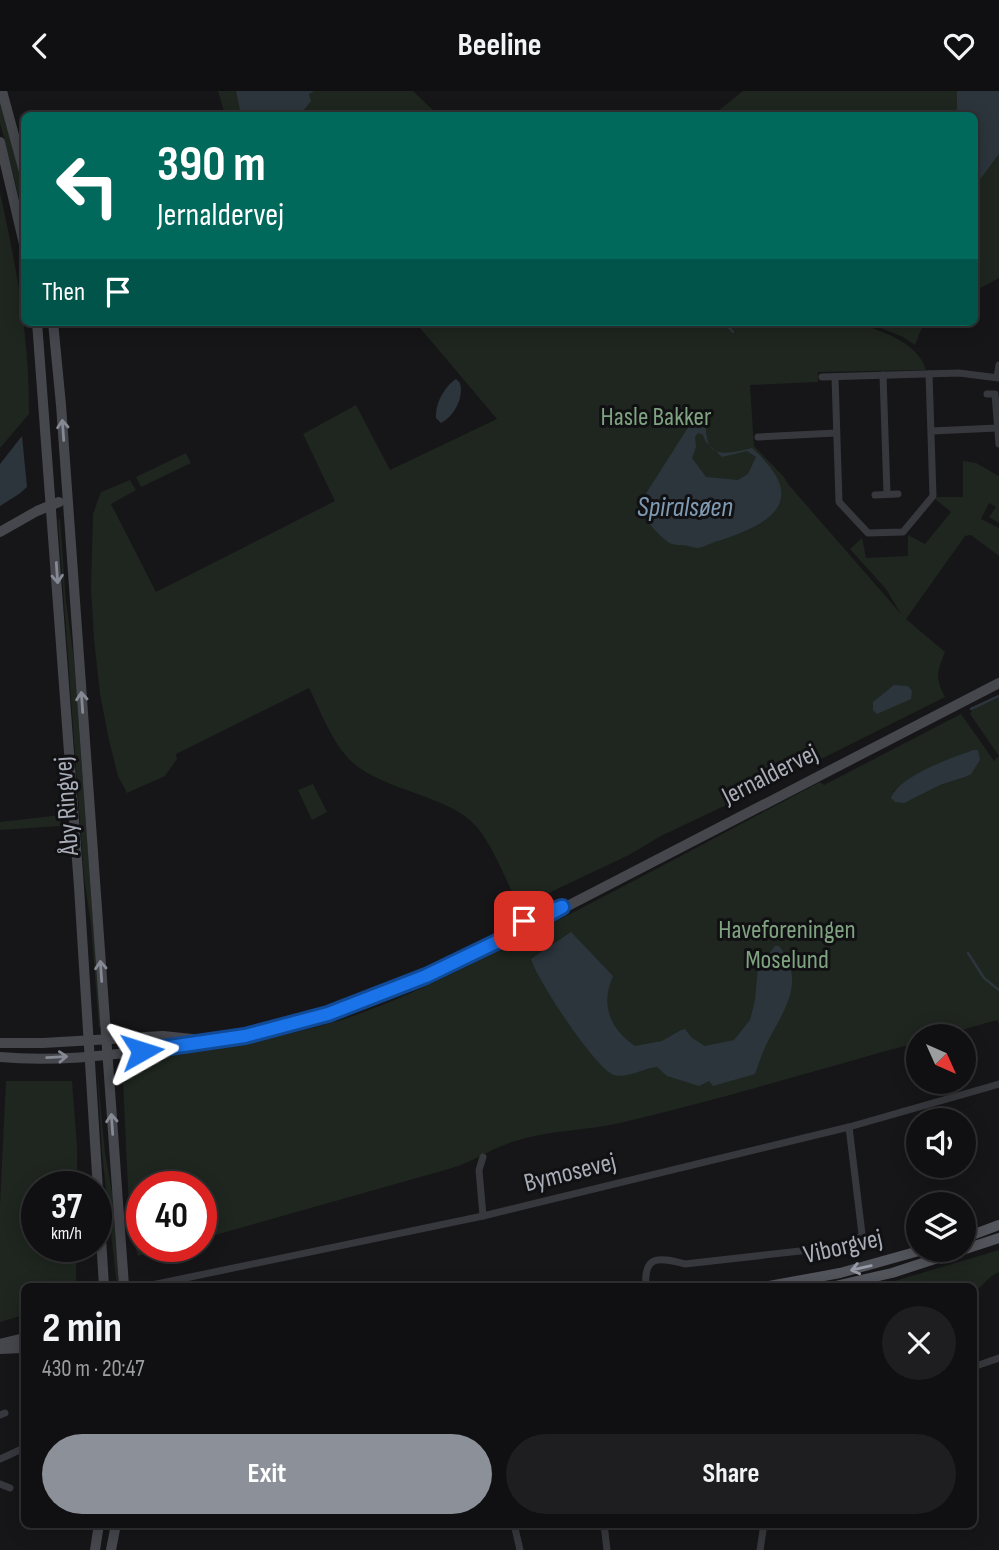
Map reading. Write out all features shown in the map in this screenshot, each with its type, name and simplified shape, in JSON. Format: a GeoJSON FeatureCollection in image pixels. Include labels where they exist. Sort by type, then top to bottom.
{"type":"FeatureCollection","features":[{"type":"Feature","properties":{"kind":"main road"},"geometry":{"type":"LineString","coordinates":[[2,91],[21,160]]}},
{"type":"Feature","properties":{"kind":"main road"},"geometry":{"type":"LineString","coordinates":[[0,142],[21,231]]}},
{"type":"Feature","properties":{"kind":"main road","name":"Åby Ringvej"},"geometry":{"type":"LineString","coordinates":[[37,326],[91,1055],[104,1283]]}},
{"type":"Feature","properties":{"kind":"main road","name":"Åby Ringvej"},"geometry":{"type":"LineString","coordinates":[[53,326],[124,1283]]}},
{"type":"Feature","properties":{"kind":"main road"},"geometry":{"type":"LineString","coordinates":[[0,532],[68,498]]}},
{"type":"Feature","properties":{"kind":"main road","name":"Jernaldervej"},"geometry":{"type":"LineString","coordinates":[[0,1043],[163,1036],[205,1040],[245,1036],[328,1014],[426,976],[486,946],[524,921],[562,907],[999,683]]}},
{"type":"Feature","properties":{"kind":"main road","name":"Jernaldervej"},"geometry":{"type":"LineString","coordinates":[[0,1057],[23,1059],[107,1054],[186,1046],[205,1040]]}},
{"type":"Feature","properties":{"kind":"main road"},"geometry":{"type":"LineString","coordinates":[[976,1234],[999,1225]]}},
{"type":"Feature","properties":{"kind":"main road","name":"Viborgvej"},"geometry":{"type":"LineString","coordinates":[[848,1283],[892,1273],[999,1237]]}},
{"type":"Feature","properties":{"kind":"main road","name":"Viborgvej"},"geometry":{"type":"LineString","coordinates":[[785,1283],[840,1273],[906,1255]]}},
{"type":"Feature","properties":{"kind":"main road"},"geometry":{"type":"LineString","coordinates":[[0,1347],[21,1339]]}},
{"type":"Feature","properties":{"kind":"main road"},"geometry":{"type":"LineString","coordinates":[[0,1347],[21,1348]]}},
{"type":"Feature","properties":{"kind":"main road"},"geometry":{"type":"LineString","coordinates":[[95,1550],[98,1528]]}},
{"type":"Feature","properties":{"kind":"main road"},"geometry":{"type":"LineString","coordinates":[[111,1550],[115,1528]]}},
{"type":"Feature","properties":{"kind":"street"},"geometry":{"type":"LineString","coordinates":[[822,377],[959,373],[998,378],[999,365]]}},
{"type":"Feature","properties":{"kind":"street"},"geometry":{"type":"LineString","coordinates":[[835,377],[840,504],[867,533],[897,534],[906,530],[933,496],[929,374]]}},
{"type":"Feature","properties":{"kind":"street"},"geometry":{"type":"LineString","coordinates":[[883,375],[887,494]]}},
{"type":"Feature","properties":{"kind":"street"},"geometry":{"type":"LineString","coordinates":[[988,394],[995,394],[999,444]]}},
{"type":"Feature","properties":{"kind":"street"},"geometry":{"type":"LineString","coordinates":[[932,432],[997,428]]}},
{"type":"Feature","properties":{"kind":"street"},"geometry":{"type":"LineString","coordinates":[[758,437],[836,433]]}},
{"type":"Feature","properties":{"kind":"street"},"geometry":{"type":"LineString","coordinates":[[875,495],[898,494]]}},
{"type":"Feature","properties":{"kind":"street","name":"Bymosevej"},"geometry":{"type":"LineString","coordinates":[[162,1283],[483,1216],[849,1127],[999,1084]]}},
{"type":"Feature","properties":{"kind":"street"},"geometry":{"type":"LineString","coordinates":[[646,1283],[646,1271],[653,1261],[660,1259],[685,1264],[845,1246],[857,1241],[862,1234],[849,1127]]}},
{"type":"Feature","properties":{"kind":"street"},"geometry":{"type":"LineString","coordinates":[[483,1157],[479,1170],[483,1216]]}},
{"type":"Feature","properties":{"kind":"street"},"geometry":{"type":"LineString","coordinates":[[977,1366],[999,1358]]}},
{"type":"Feature","properties":{"kind":"street"},"geometry":{"type":"LineString","coordinates":[[0,1459],[21,1449]]}},
{"type":"Feature","properties":{"kind":"street"},"geometry":{"type":"LineString","coordinates":[[0,1484],[10,1488]]}},
{"type":"Feature","properties":{"kind":"street"},"geometry":{"type":"LineString","coordinates":[[515,1528],[520,1550]]}},
{"type":"Feature","properties":{"kind":"street"},"geometry":{"type":"LineString","coordinates":[[604,1528],[607,1550]]}},
{"type":"Feature","properties":{"kind":"street"},"geometry":{"type":"LineString","coordinates":[[760,1550],[763,1528]]}},
{"type":"Feature","properties":{"kind":"green space"},"geometry":{"type":"Polygon","coordinates":[[[218,91],[413,91],[435,112],[224,112],[218,91]]]}},
{"type":"Feature","properties":{"kind":"green space"},"geometry":{"type":"Polygon","coordinates":[[[743,91],[999,91],[999,278],[978,289],[978,112],[717,112],[743,91]]]}},
{"type":"Feature","properties":{"kind":"green space"},"geometry":{"type":"Polygon","coordinates":[[[0,101],[21,179],[21,206],[0,123],[0,101]]]}},
{"type":"Feature","properties":{"kind":"green space"},"geometry":{"type":"Polygon","coordinates":[[[0,193],[21,302],[29,414],[0,448],[0,193]]]}},
{"type":"Feature","properties":{"kind":"green space","name":"Hasle Bakker"},"geometry":{"type":"Polygon","coordinates":[[[418,326],[866,326],[907,345],[915,352],[926,370],[818,372],[818,382],[750,385],[754,446],[784,477],[901,614],[886,589],[850,549],[862,538],[866,558],[908,556],[908,535],[925,544],[951,512],[935,499],[963,497],[963,461],[976,463],[999,476],[999,523],[989,517],[996,507],[989,503],[981,519],[999,528],[999,556],[971,535],[965,536],[906,619],[945,652],[938,675],[945,697],[799,770],[796,766],[741,798],[519,907],[494,855],[476,826],[450,807],[380,780],[352,762],[333,737],[309,688],[176,754],[177,759],[165,776],[127,793],[118,776],[109,740],[100,694],[94,639],[91,589],[93,514],[101,492],[130,480],[136,490],[111,504],[156,592],[335,501],[303,434],[356,405],[390,470],[497,419],[418,326]]]}},
{"type":"Feature","properties":{"kind":"green space"},"geometry":{"type":"Polygon","coordinates":[[[876,326],[922,326],[915,345],[876,326]]]}},
{"type":"Feature","properties":{"kind":"green space"},"geometry":{"type":"Polygon","coordinates":[[[186,453],[191,463],[141,487],[136,477],[186,453]]]}},
{"type":"Feature","properties":{"kind":"green space"},"geometry":{"type":"Polygon","coordinates":[[[60,519],[66,602],[74,659],[101,1027],[84,877],[60,519]]]}},
{"type":"Feature","properties":{"kind":"green space"},"geometry":{"type":"Polygon","coordinates":[[[999,698],[999,756],[970,714],[973,709],[999,698]]]}},
{"type":"Feature","properties":{"kind":"green space","name":"Haveforeningen Moselund"},"geometry":{"type":"Polygon","coordinates":[[[961,714],[994,761],[999,756],[999,1024],[997,1020],[976,1026],[906,1024],[906,1046],[657,1114],[607,1126],[528,1137],[452,1168],[217,1234],[217,1171],[127,1171],[122,1059],[260,1040],[314,1028],[388,1003],[480,960],[820,782],[824,785],[961,714]],[[973,750],[931,768],[893,792],[940,785],[965,777],[973,750]]]}},
{"type":"Feature","properties":{"kind":"green space"},"geometry":{"type":"Polygon","coordinates":[[[313,784],[327,812],[312,820],[298,790],[313,784]]]}},
{"type":"Feature","properties":{"kind":"green space"},"geometry":{"type":"Polygon","coordinates":[[[61,815],[60,826],[0,830],[0,822],[61,815]]]}},
{"type":"Feature","properties":{"kind":"green space"},"geometry":{"type":"Polygon","coordinates":[[[97,1068],[108,1171],[104,1171],[102,1153],[97,1068]]]}},
{"type":"Feature","properties":{"kind":"green space"},"geometry":{"type":"Polygon","coordinates":[[[6,1081],[72,1081],[77,1171],[21,1171],[21,1262],[76,1262],[76,1283],[21,1283],[21,1316],[0,1322],[0,1205],[6,1081]]]}},
{"type":"Feature","properties":{"kind":"green space"},"geometry":{"type":"Polygon","coordinates":[[[112,1192],[119,1283],[117,1283],[112,1242],[112,1192]]]}},
{"type":"Feature","properties":{"kind":"green space"},"geometry":{"type":"Polygon","coordinates":[[[999,1250],[999,1272],[977,1289],[977,1283],[888,1283],[959,1262],[976,1262],[976,1257],[999,1250]]]}},
{"type":"Feature","properties":{"kind":"water"},"geometry":{"type":"Polygon","coordinates":[[[236,91],[314,91],[309,94],[311,101],[302,112],[240,112],[236,91]]]}},
{"type":"Feature","properties":{"kind":"water"},"geometry":{"type":"Polygon","coordinates":[[[957,91],[999,91],[999,154],[978,182],[978,112],[955,112],[957,91]]]}},
{"type":"Feature","properties":{"kind":"water"},"geometry":{"type":"Polygon","coordinates":[[[456,379],[460,383],[461,395],[450,416],[441,423],[436,418],[439,402],[444,391],[456,379]]]}},
{"type":"Feature","properties":{"kind":"water","name":"Spiralsøen"},"geometry":{"type":"Polygon","coordinates":[[[696,415],[704,421],[710,445],[703,435],[698,433],[692,458],[706,477],[738,480],[748,474],[756,457],[747,451],[722,457],[715,450],[725,453],[752,448],[769,466],[779,482],[781,495],[778,507],[755,526],[698,548],[673,544],[664,539],[645,518],[640,503],[696,415]]]}},
{"type":"Feature","properties":{"kind":"water"},"geometry":{"type":"Polygon","coordinates":[[[22,436],[27,487],[0,506],[0,464],[22,436]]]}},
{"type":"Feature","properties":{"kind":"water"},"geometry":{"type":"Polygon","coordinates":[[[894,685],[908,686],[912,691],[911,699],[877,714],[873,710],[873,702],[894,685]]]}},
{"type":"Feature","properties":{"kind":"water"},"geometry":{"type":"Polygon","coordinates":[[[978,750],[980,760],[971,774],[940,785],[904,803],[895,802],[891,798],[896,790],[915,775],[978,750]]]}},
{"type":"Feature","properties":{"kind":"water"},"geometry":{"type":"Polygon","coordinates":[[[571,932],[613,976],[607,997],[610,1016],[619,1032],[635,1046],[662,1041],[685,1029],[692,1038],[705,1046],[734,1040],[750,1020],[758,968],[775,946],[779,946],[791,971],[790,995],[755,1074],[713,1086],[709,1081],[699,1086],[667,1076],[657,1067],[619,1076],[605,1069],[568,1022],[531,959],[571,932]]]}},
{"type":"Feature","properties":{"kind":"waterway"},"geometry":{"type":"LineString","coordinates":[[728,326],[733,332]]}},
{"type":"Feature","properties":{"kind":"waterway"},"geometry":{"type":"LineString","coordinates":[[971,709],[999,696]]}},
{"type":"Feature","properties":{"kind":"waterway"},"geometry":{"type":"LineString","coordinates":[[968,953],[984,978],[999,990]]}},
{"type":"Feature","properties":{"kind":"route"},"geometry":{"type":"LineString","coordinates":[[142,1051],[245,1036],[328,1014],[426,976],[562,907],[524,921]]}}]}
